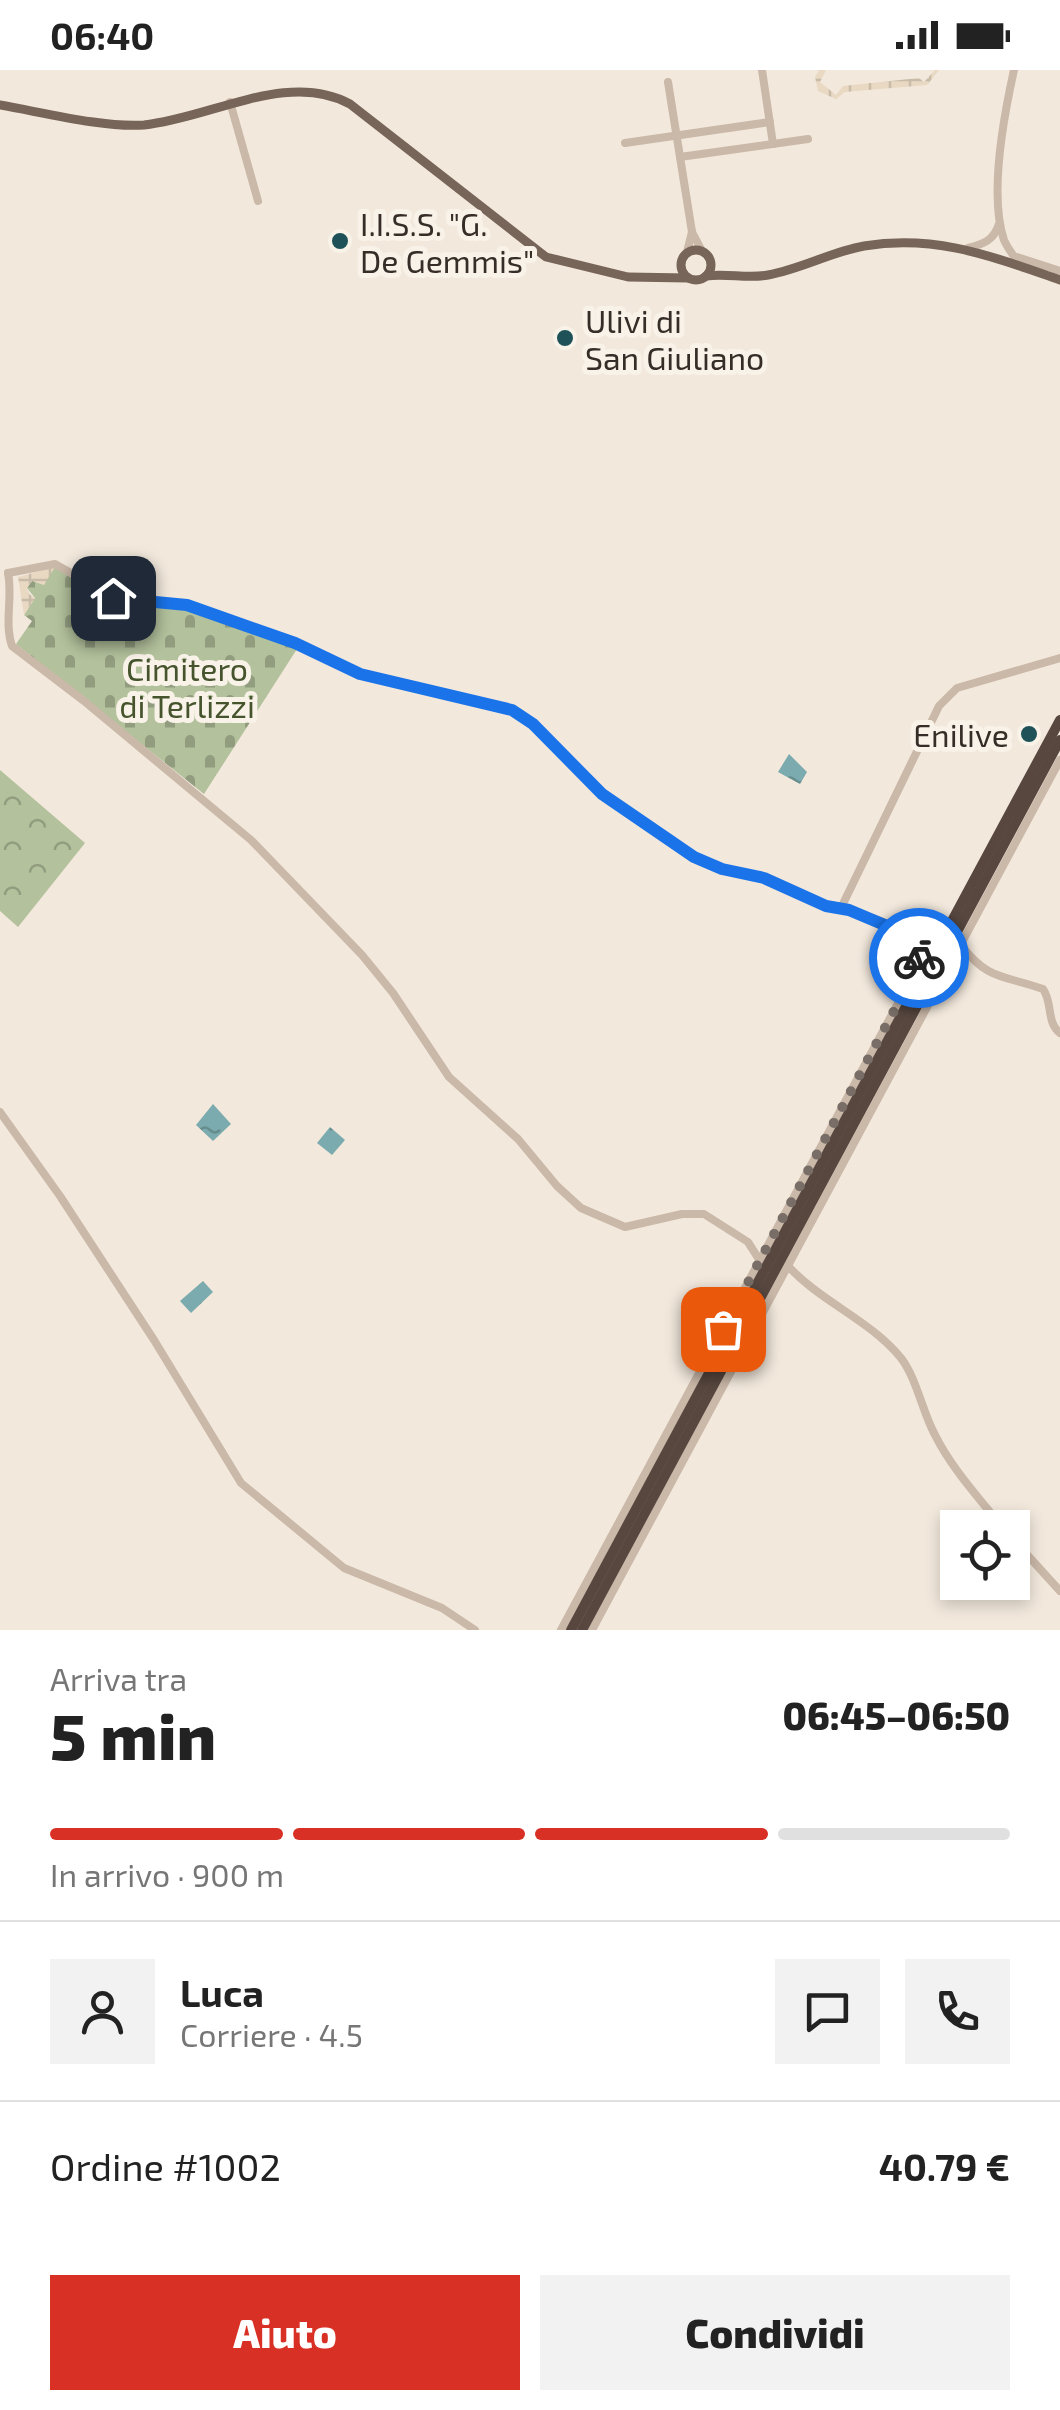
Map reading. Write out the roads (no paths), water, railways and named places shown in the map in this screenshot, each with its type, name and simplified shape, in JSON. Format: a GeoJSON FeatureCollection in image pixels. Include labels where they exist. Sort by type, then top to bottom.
{"type":"FeatureCollection","features":[{"type":"Feature","properties":{"kind":"highway"},"geometry":{"type":"LineString","coordinates":[[571,1630],[1060,720]]}},
{"type":"Feature","properties":{"kind":"highway"},"geometry":{"type":"LineString","coordinates":[[582,1630],[1060,740]]}},
{"type":"Feature","properties":{"kind":"main road"},"geometry":{"type":"LineString","coordinates":[[0,106],[140,125],[292,86],[326,90],[546,257],[616,275],[698,280],[728,273],[770,275],[861,247],[924,243],[968,248],[1060,280]]}},
{"type":"Feature","properties":{"kind":"main road"},"geometry":{"type":"LineString","coordinates":[[664,276],[687,252],[702,250],[711,262],[728,273]]}},
{"type":"Feature","properties":{"kind":"main road"},"geometry":{"type":"LineString","coordinates":[[680,262],[688,278]]}},
{"type":"Feature","properties":{"kind":"main road"},"geometry":{"type":"LineString","coordinates":[[706,276],[711,262]]}},
{"type":"Feature","properties":{"kind":"street"},"geometry":{"type":"LineString","coordinates":[[762,70],[773,144]]}},
{"type":"Feature","properties":{"kind":"street"},"geometry":{"type":"LineString","coordinates":[[996,257],[1002,250],[1000,138],[1014,70]]}},
{"type":"Feature","properties":{"kind":"street"},"geometry":{"type":"LineString","coordinates":[[668,82],[692,232],[702,250]]}},
{"type":"Feature","properties":{"kind":"street"},"geometry":{"type":"LineString","coordinates":[[230,102],[258,200]]}},
{"type":"Feature","properties":{"kind":"street"},"geometry":{"type":"LineString","coordinates":[[625,143],[770,122]]}},
{"type":"Feature","properties":{"kind":"street"},"geometry":{"type":"LineString","coordinates":[[680,157],[808,138]]}},
{"type":"Feature","properties":{"kind":"street"},"geometry":{"type":"LineString","coordinates":[[687,252],[692,232]]}},
{"type":"Feature","properties":{"kind":"street"},"geometry":{"type":"LineString","coordinates":[[968,248],[1000,236]]}},
{"type":"Feature","properties":{"kind":"street"},"geometry":{"type":"LineString","coordinates":[[1000,236],[1021,266]]}},
{"type":"Feature","properties":{"kind":"street"},"geometry":{"type":"LineString","coordinates":[[1013,254],[1060,271]]}},
{"type":"Feature","properties":{"kind":"street"},"geometry":{"type":"LineString","coordinates":[[561,1630],[760,1260],[919,964],[918,949],[906,934],[842,908],[826,906],[764,878],[722,869],[694,857],[602,794],[533,724],[512,710],[360,674],[295,643],[187,605],[113,598],[63,566],[51,564],[4,571],[11,590],[8,636],[12,646],[251,840],[362,955],[393,993],[449,1077],[518,1139],[581,1208],[625,1227],[682,1214],[704,1214],[748,1242],[760,1260]]}},
{"type":"Feature","properties":{"kind":"street"},"geometry":{"type":"LineString","coordinates":[[842,908],[945,698],[957,688],[1060,658]]}},
{"type":"Feature","properties":{"kind":"street"},"geometry":{"type":"LineString","coordinates":[[592,1630],[1060,760]]}},
{"type":"Feature","properties":{"kind":"street"},"geometry":{"type":"LineString","coordinates":[[960,945],[976,965]]}},
{"type":"Feature","properties":{"kind":"street"},"geometry":{"type":"LineString","coordinates":[[950,964],[976,965],[1002,978],[1043,989],[1052,1024],[1060,1033]]}},
{"type":"Feature","properties":{"kind":"street"},"geometry":{"type":"LineString","coordinates":[[0,1112],[60,1196],[241,1483],[344,1568],[442,1608],[475,1630]]}},
{"type":"Feature","properties":{"kind":"street"},"geometry":{"type":"LineString","coordinates":[[748,1242],[768,1245]]}},
{"type":"Feature","properties":{"kind":"street"},"geometry":{"type":"LineString","coordinates":[[788,1266],[901,1359],[938,1441],[989,1510]]}},
{"type":"Feature","properties":{"kind":"street"},"geometry":{"type":"LineString","coordinates":[[779,1283],[804,1283]]}},
{"type":"Feature","properties":{"kind":"street"},"geometry":{"type":"LineString","coordinates":[[1030,1558],[1060,1591]]}},
{"type":"Feature","properties":{"kind":"water"},"geometry":{"type":"Polygon","coordinates":[[[789,754],[807,772],[800,784],[778,772],[789,754]]]}},
{"type":"Feature","properties":{"kind":"water"},"geometry":{"type":"Polygon","coordinates":[[[213,1104],[231,1124],[213,1141],[196,1125],[213,1104]]]}},
{"type":"Feature","properties":{"kind":"water"},"geometry":{"type":"Polygon","coordinates":[[[330,1127],[345,1140],[332,1155],[317,1143],[330,1127]]]}},
{"type":"Feature","properties":{"kind":"water"},"geometry":{"type":"Polygon","coordinates":[[[203,1281],[213,1292],[191,1313],[180,1301],[203,1281]]]}},
{"type":"Feature","properties":{"kind":"place","name":"I.I.S.S. \"G. De Gemmis\""},"geometry":{"type":"Point","coordinates":[340,241]}},
{"type":"Feature","properties":{"kind":"place","name":"Ulivi di San Giuliano"},"geometry":{"type":"Point","coordinates":[565,338]}},
{"type":"Feature","properties":{"kind":"place","name":"Enilive"},"geometry":{"type":"Point","coordinates":[1029,734]}},
{"type":"Feature","properties":{"kind":"park label","name":"Cimitero di Terlizzi"},"geometry":{"type":"Point","coordinates":[187,686]}}]}
